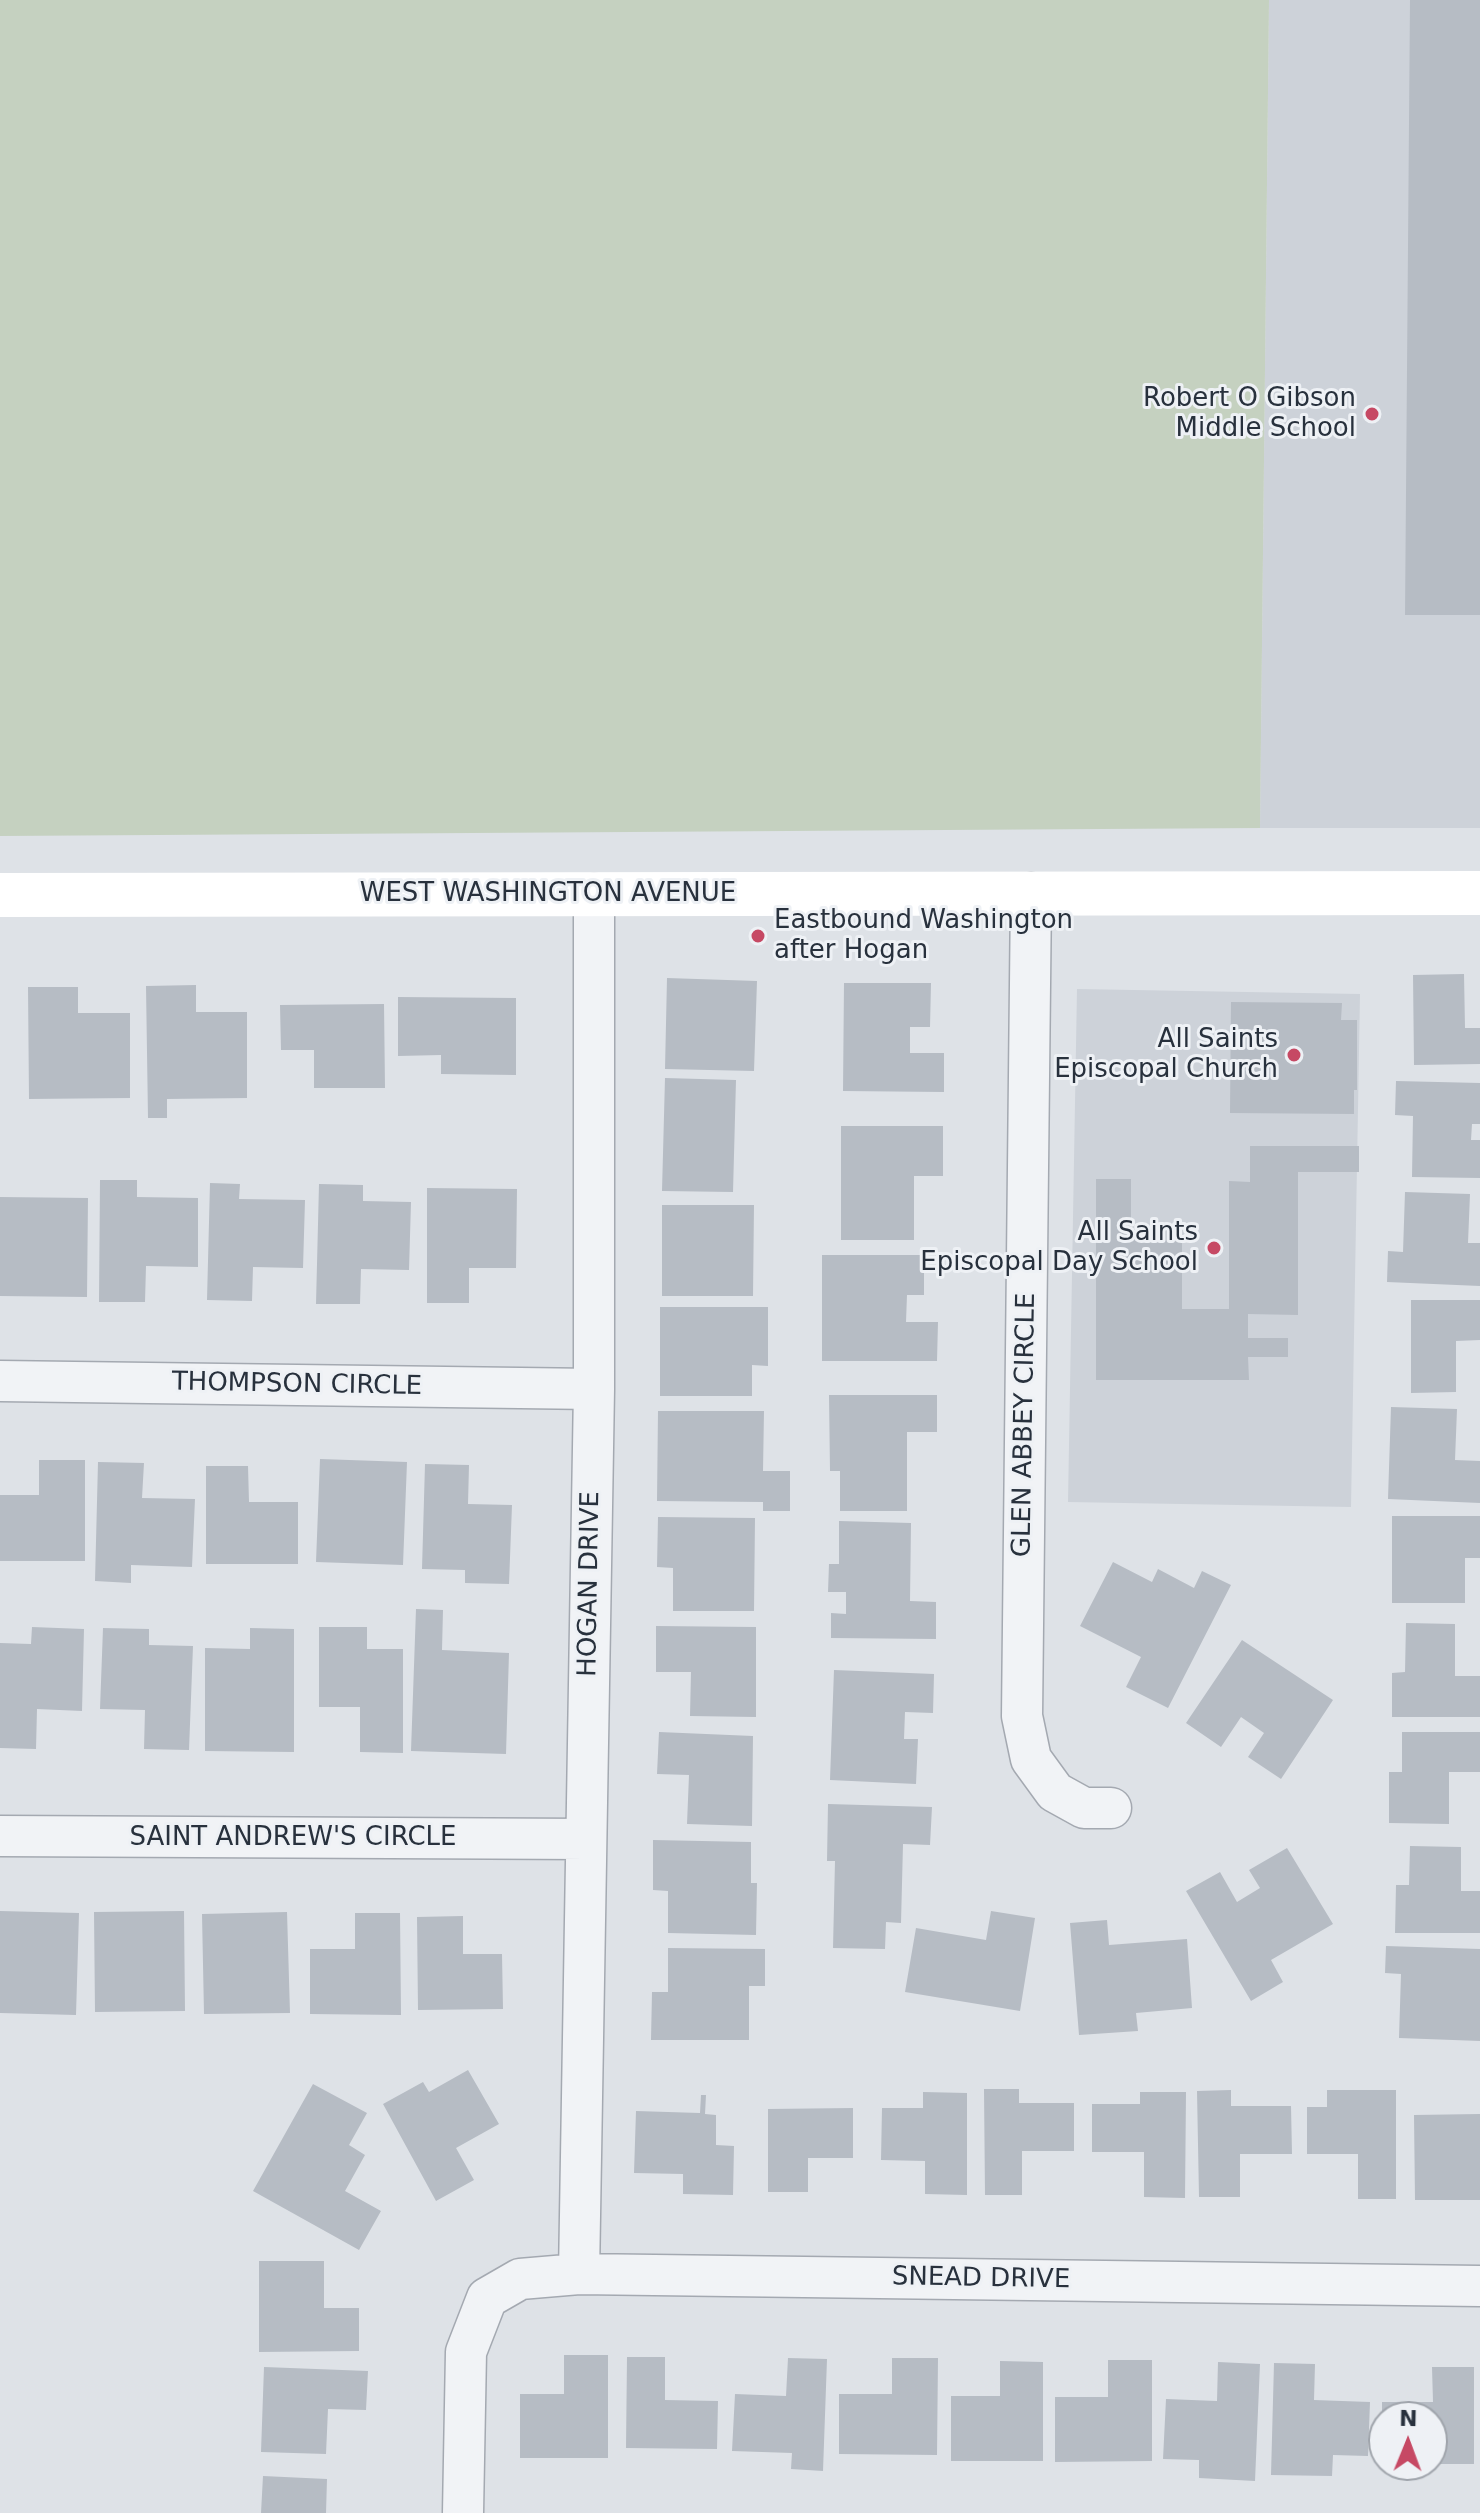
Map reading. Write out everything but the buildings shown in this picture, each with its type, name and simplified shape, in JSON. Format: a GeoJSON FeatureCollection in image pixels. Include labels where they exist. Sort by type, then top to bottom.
{"type":"FeatureCollection","features":[{"type":"Feature","properties":{"kind":"main road","name":"WEST WASHINGTON AVENUE"},"geometry":{"type":"LineString","coordinates":[[0,895],[1480,893]]}},
{"type":"Feature","properties":{"kind":"street","name":"GLEN ABBEY CIRCLE"},"geometry":{"type":"LineString","coordinates":[[1031,893],[1022,1716],[1031,1759],[1055,1792],[1084,1808],[1111,1808]]}},
{"type":"Feature","properties":{"kind":"street","name":"HOGAN DRIVE"},"geometry":{"type":"LineString","coordinates":[[579,2274],[594,1389],[594,894]]}},
{"type":"Feature","properties":{"kind":"street","name":"THOMPSON CIRCLE"},"geometry":{"type":"LineString","coordinates":[[0,1381],[594,1389]]}},
{"type":"Feature","properties":{"kind":"street","name":"SAINT ANDREW'S CIRCLE"},"geometry":{"type":"LineString","coordinates":[[0,1836],[586,1839]]}},
{"type":"Feature","properties":{"kind":"street","name":"SNEAD DRIVE"},"geometry":{"type":"LineString","coordinates":[[463,2513],[466,2352],[487,2298],[520,2279],[579,2274],[1480,2286]]}},
{"type":"Feature","properties":{"kind":"shaded area","name":"Robert O Gibson Middle School"},"geometry":{"type":"Polygon","coordinates":[[[1269,0],[1480,0],[1480,828],[1260,828],[1269,0]]]}},
{"type":"Feature","properties":{"kind":"shaded area","name":"All Saints Episcopal Day School"},"geometry":{"type":"Polygon","coordinates":[[[1077,989],[1360,994],[1351,1507],[1068,1502],[1077,989]]]}},
{"type":"Feature","properties":{"kind":"green space"},"geometry":{"type":"Polygon","coordinates":[[[0,0],[1269,0],[1260,828],[0,836],[0,0]]]}},
{"type":"Feature","properties":{"kind":"place","name":"Robert O Gibson Middle School"},"geometry":{"type":"Point","coordinates":[1372,414]}},
{"type":"Feature","properties":{"kind":"place","name":"Eastbound Washington after Hogan"},"geometry":{"type":"Point","coordinates":[758,936]}},
{"type":"Feature","properties":{"kind":"place","name":"All Saints Episcopal Church"},"geometry":{"type":"Point","coordinates":[1294,1055]}},
{"type":"Feature","properties":{"kind":"place","name":"All Saints Episcopal Day School"},"geometry":{"type":"Point","coordinates":[1214,1248]}}]}
